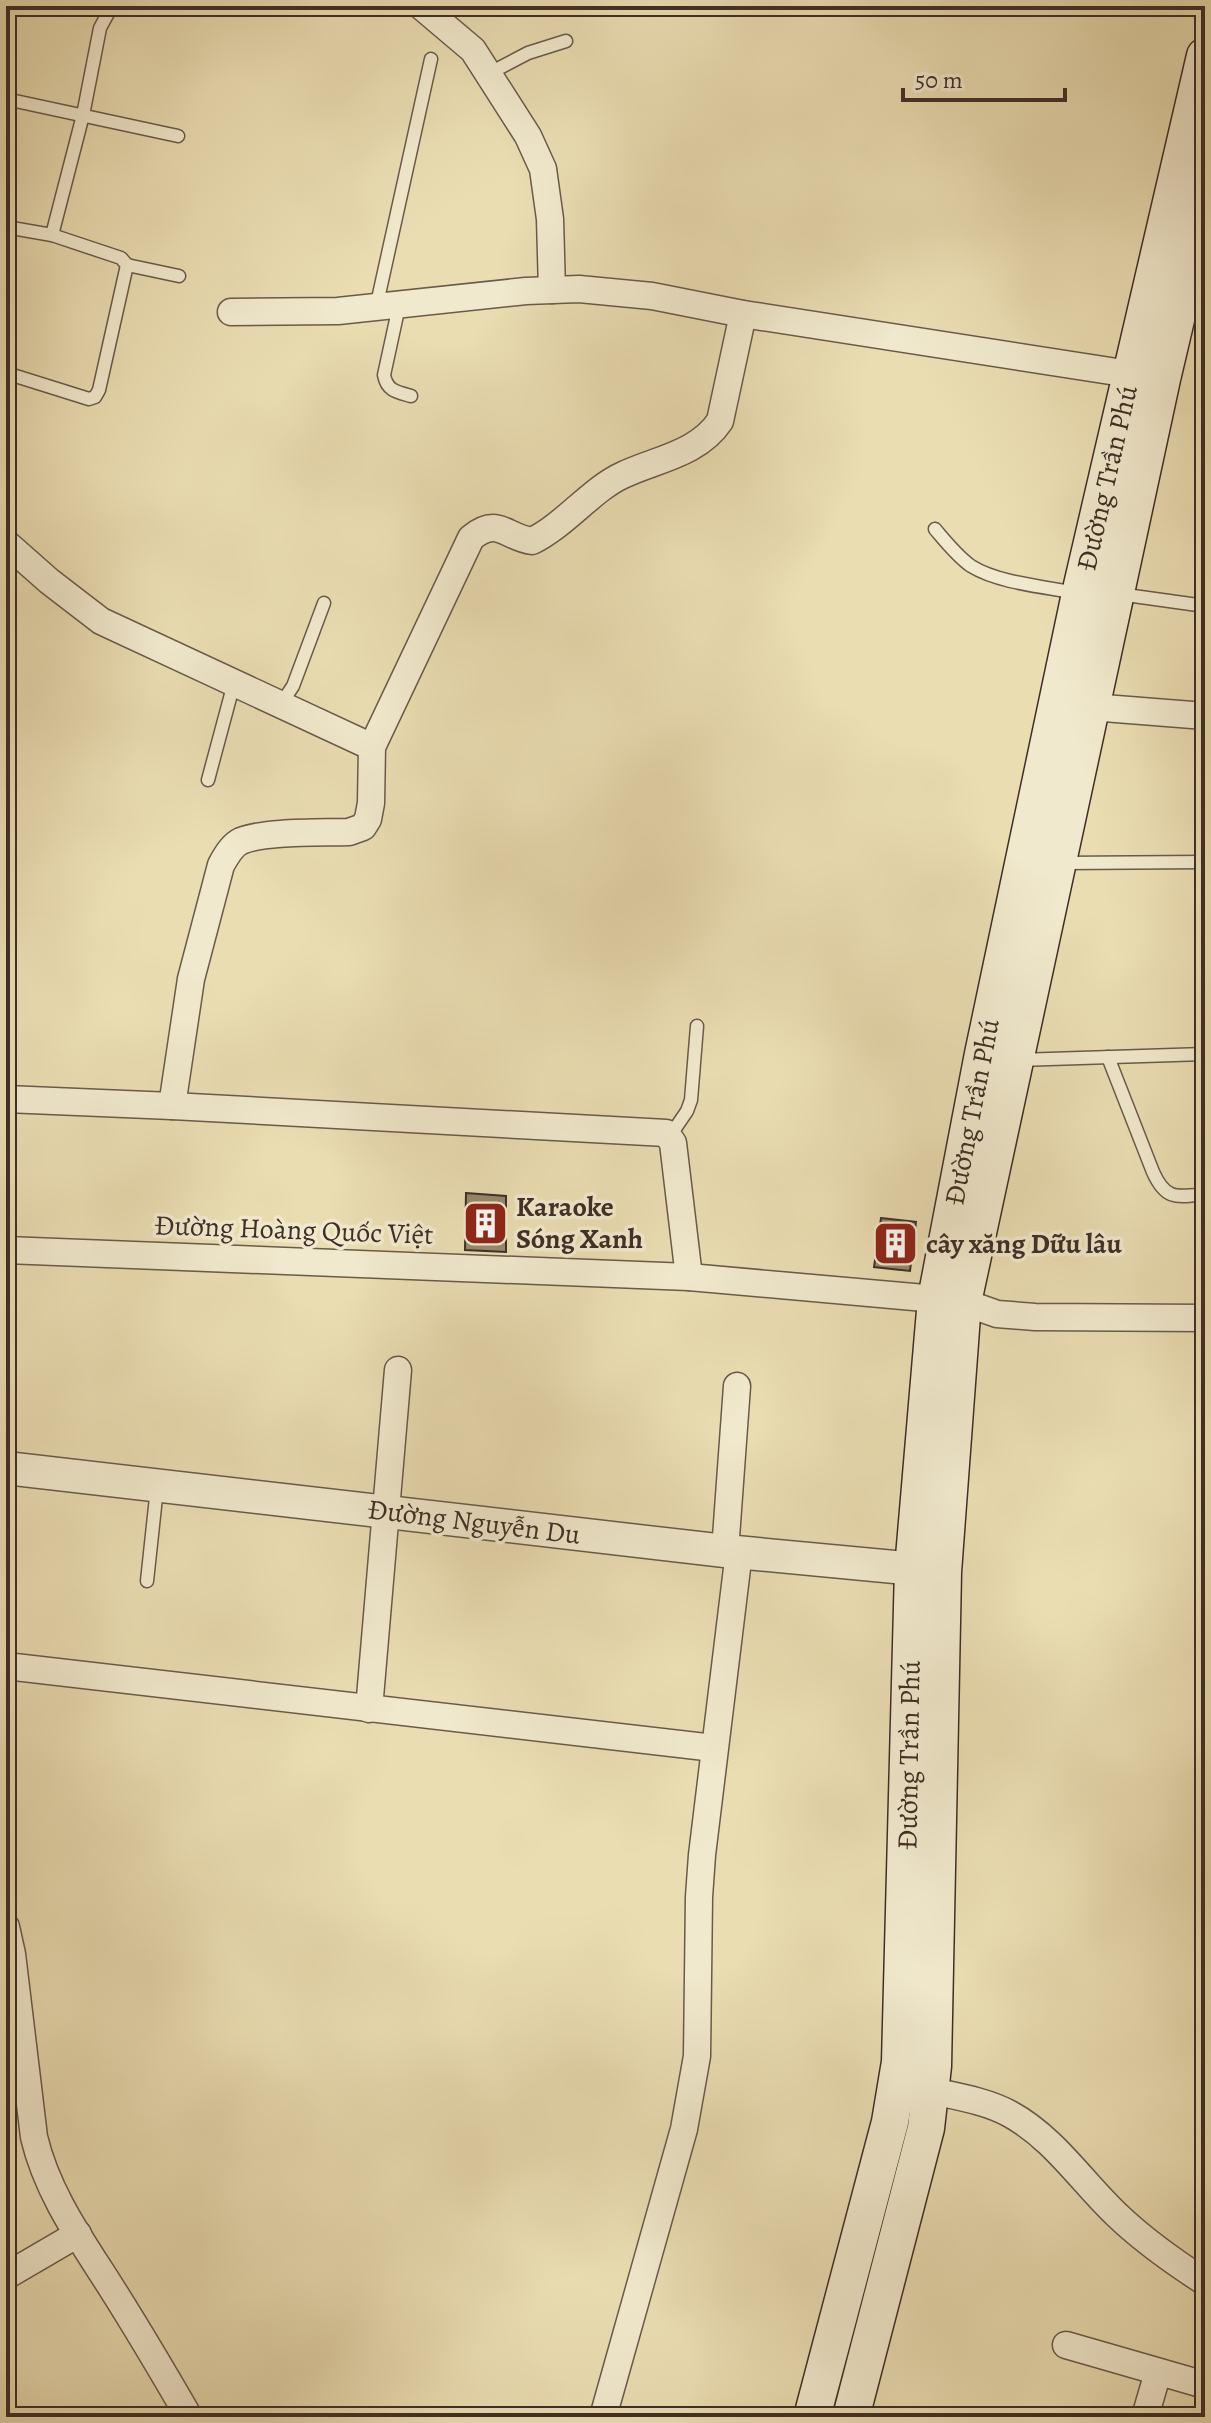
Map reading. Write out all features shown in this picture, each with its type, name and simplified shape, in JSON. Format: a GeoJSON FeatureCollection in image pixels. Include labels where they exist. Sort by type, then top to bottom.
{"type":"FeatureCollection","features":[{"type":"Feature","properties":{"kind":"main road","name":"Đường Trần Phú"},"geometry":{"type":"LineString","coordinates":[[949,1300],[1015,1060],[1116,593],[1147,376],[1205,56]]}},
{"type":"Feature","properties":{"kind":"main road","name":"Đường Trần Phú"},"geometry":{"type":"LineString","coordinates":[[851,2417],[926,2128],[914,2086],[902,2001],[928,1570],[949,1300],[983,1054],[1080,594],[1147,376],[1203,214]]}},
{"type":"Feature","properties":{"kind":"main road","name":"Đường Trần Phú"},"geometry":{"type":"LineString","coordinates":[[812,2417],[890,2122],[914,2086]]}},
{"type":"Feature","properties":{"kind":"street"},"geometry":{"type":"LineString","coordinates":[[421,6],[473,50],[528,136],[543,169],[550,219],[552,290]]}},
{"type":"Feature","properties":{"kind":"street"},"geometry":{"type":"LineString","coordinates":[[231,312],[388,307],[579,289],[652,296],[743,314],[1147,376]]}},
{"type":"Feature","properties":{"kind":"street"},"geometry":{"type":"LineString","coordinates":[[172,1106],[191,979],[221,865],[228,853],[239,842],[257,837],[349,832],[363,827],[371,803],[372,747],[471,538],[483,528],[494,526],[532,541],[621,475],[672,458],[714,430],[720,421],[743,314]]}},
{"type":"Feature","properties":{"kind":"street"},"geometry":{"type":"LineString","coordinates":[[6,543],[101,621],[372,747]]}},
{"type":"Feature","properties":{"kind":"street"},"geometry":{"type":"LineString","coordinates":[[1091,707],[1205,716]]}},
{"type":"Feature","properties":{"kind":"street"},"geometry":{"type":"LineString","coordinates":[[6,1099],[661,1132],[670,1136],[673,1143],[689,1277]]}},
{"type":"Feature","properties":{"kind":"street","name":"Đường Hoàng Quốc Việt"},"geometry":{"type":"LineString","coordinates":[[6,1250],[689,1277],[949,1300],[997,1314],[1205,1318]]}},
{"type":"Feature","properties":{"kind":"street"},"geometry":{"type":"LineString","coordinates":[[369,1709],[398,1370]]}},
{"type":"Feature","properties":{"kind":"street"},"geometry":{"type":"LineString","coordinates":[[603,2417],[684,2129],[697,2056],[699,1897],[732,1552],[737,1386]]}},
{"type":"Feature","properties":{"kind":"street","name":"Đường Nguyễn Du"},"geometry":{"type":"LineString","coordinates":[[6,1468],[732,1552],[928,1570]]}},
{"type":"Feature","properties":{"kind":"street"},"geometry":{"type":"LineString","coordinates":[[6,1666],[714,1748]]}},
{"type":"Feature","properties":{"kind":"street"},"geometry":{"type":"LineString","coordinates":[[6,1927],[12,1954],[19,2120],[78,2234],[189,2417]]}},
{"type":"Feature","properties":{"kind":"street"},"geometry":{"type":"LineString","coordinates":[[914,2086],[992,2107],[1027,2124],[1143,2239],[1205,2282]]}},
{"type":"Feature","properties":{"kind":"street"},"geometry":{"type":"LineString","coordinates":[[6,2276],[78,2234]]}},
{"type":"Feature","properties":{"kind":"street"},"geometry":{"type":"LineString","coordinates":[[1066,2345],[1205,2385]]}},
{"type":"Feature","properties":{"kind":"street"},"geometry":{"type":"LineString","coordinates":[[1145,2417],[1158,2372]]}},
{"type":"Feature","properties":{"kind":"lane"},"geometry":{"type":"LineString","coordinates":[[52,235],[83,115],[100,28],[112,6]]}},
{"type":"Feature","properties":{"kind":"lane"},"geometry":{"type":"LineString","coordinates":[[488,74],[528,53],[566,41]]}},
{"type":"Feature","properties":{"kind":"lane"},"geometry":{"type":"LineString","coordinates":[[411,396],[392,391],[386,384],[388,307],[431,59]]}},
{"type":"Feature","properties":{"kind":"lane"},"geometry":{"type":"LineString","coordinates":[[6,99],[178,136]]}},
{"type":"Feature","properties":{"kind":"lane"},"geometry":{"type":"LineString","coordinates":[[6,227],[52,235],[121,258],[127,265],[179,276]]}},
{"type":"Feature","properties":{"kind":"lane"},"geometry":{"type":"LineString","coordinates":[[6,373],[89,399],[95,397],[127,265]]}},
{"type":"Feature","properties":{"kind":"lane"},"geometry":{"type":"LineString","coordinates":[[935,529],[958,556],[977,569],[1011,580],[1080,594]]}},
{"type":"Feature","properties":{"kind":"lane"},"geometry":{"type":"LineString","coordinates":[[1116,593],[1205,606]]}},
{"type":"Feature","properties":{"kind":"lane"},"geometry":{"type":"LineString","coordinates":[[281,704],[293,686],[324,603]]}},
{"type":"Feature","properties":{"kind":"lane"},"geometry":{"type":"LineString","coordinates":[[208,780],[234,683]]}},
{"type":"Feature","properties":{"kind":"lane"},"geometry":{"type":"LineString","coordinates":[[1059,863],[1205,862]]}},
{"type":"Feature","properties":{"kind":"lane"},"geometry":{"type":"LineString","coordinates":[[670,1136],[691,1100],[697,1026]]}},
{"type":"Feature","properties":{"kind":"lane"},"geometry":{"type":"LineString","coordinates":[[1015,1060],[1205,1054]]}},
{"type":"Feature","properties":{"kind":"lane"},"geometry":{"type":"LineString","coordinates":[[1108,1057],[1162,1189],[1171,1196],[1205,1194]]}},
{"type":"Feature","properties":{"kind":"lane"},"geometry":{"type":"LineString","coordinates":[[147,1581],[157,1485]]}},
{"type":"Feature","properties":{"kind":"building","name":"Karaoke Sóng Xanh"},"geometry":{"type":"Polygon","coordinates":[[[466,1193],[506,1196],[506,1252],[465,1250],[466,1193]]]}},
{"type":"Feature","properties":{"kind":"building","name":"cây xăng Dữu lâu"},"geometry":{"type":"Polygon","coordinates":[[[881,1218],[916,1222],[910,1271],[874,1267],[881,1218]]]}},
{"type":"Feature","properties":{"kind":"place","name":"Karaoke Sóng Xanh"},"geometry":{"type":"Point","coordinates":[485,1223]}},
{"type":"Feature","properties":{"kind":"place","name":"cây xăng Dữu lâu"},"geometry":{"type":"Point","coordinates":[895,1244]}}]}
